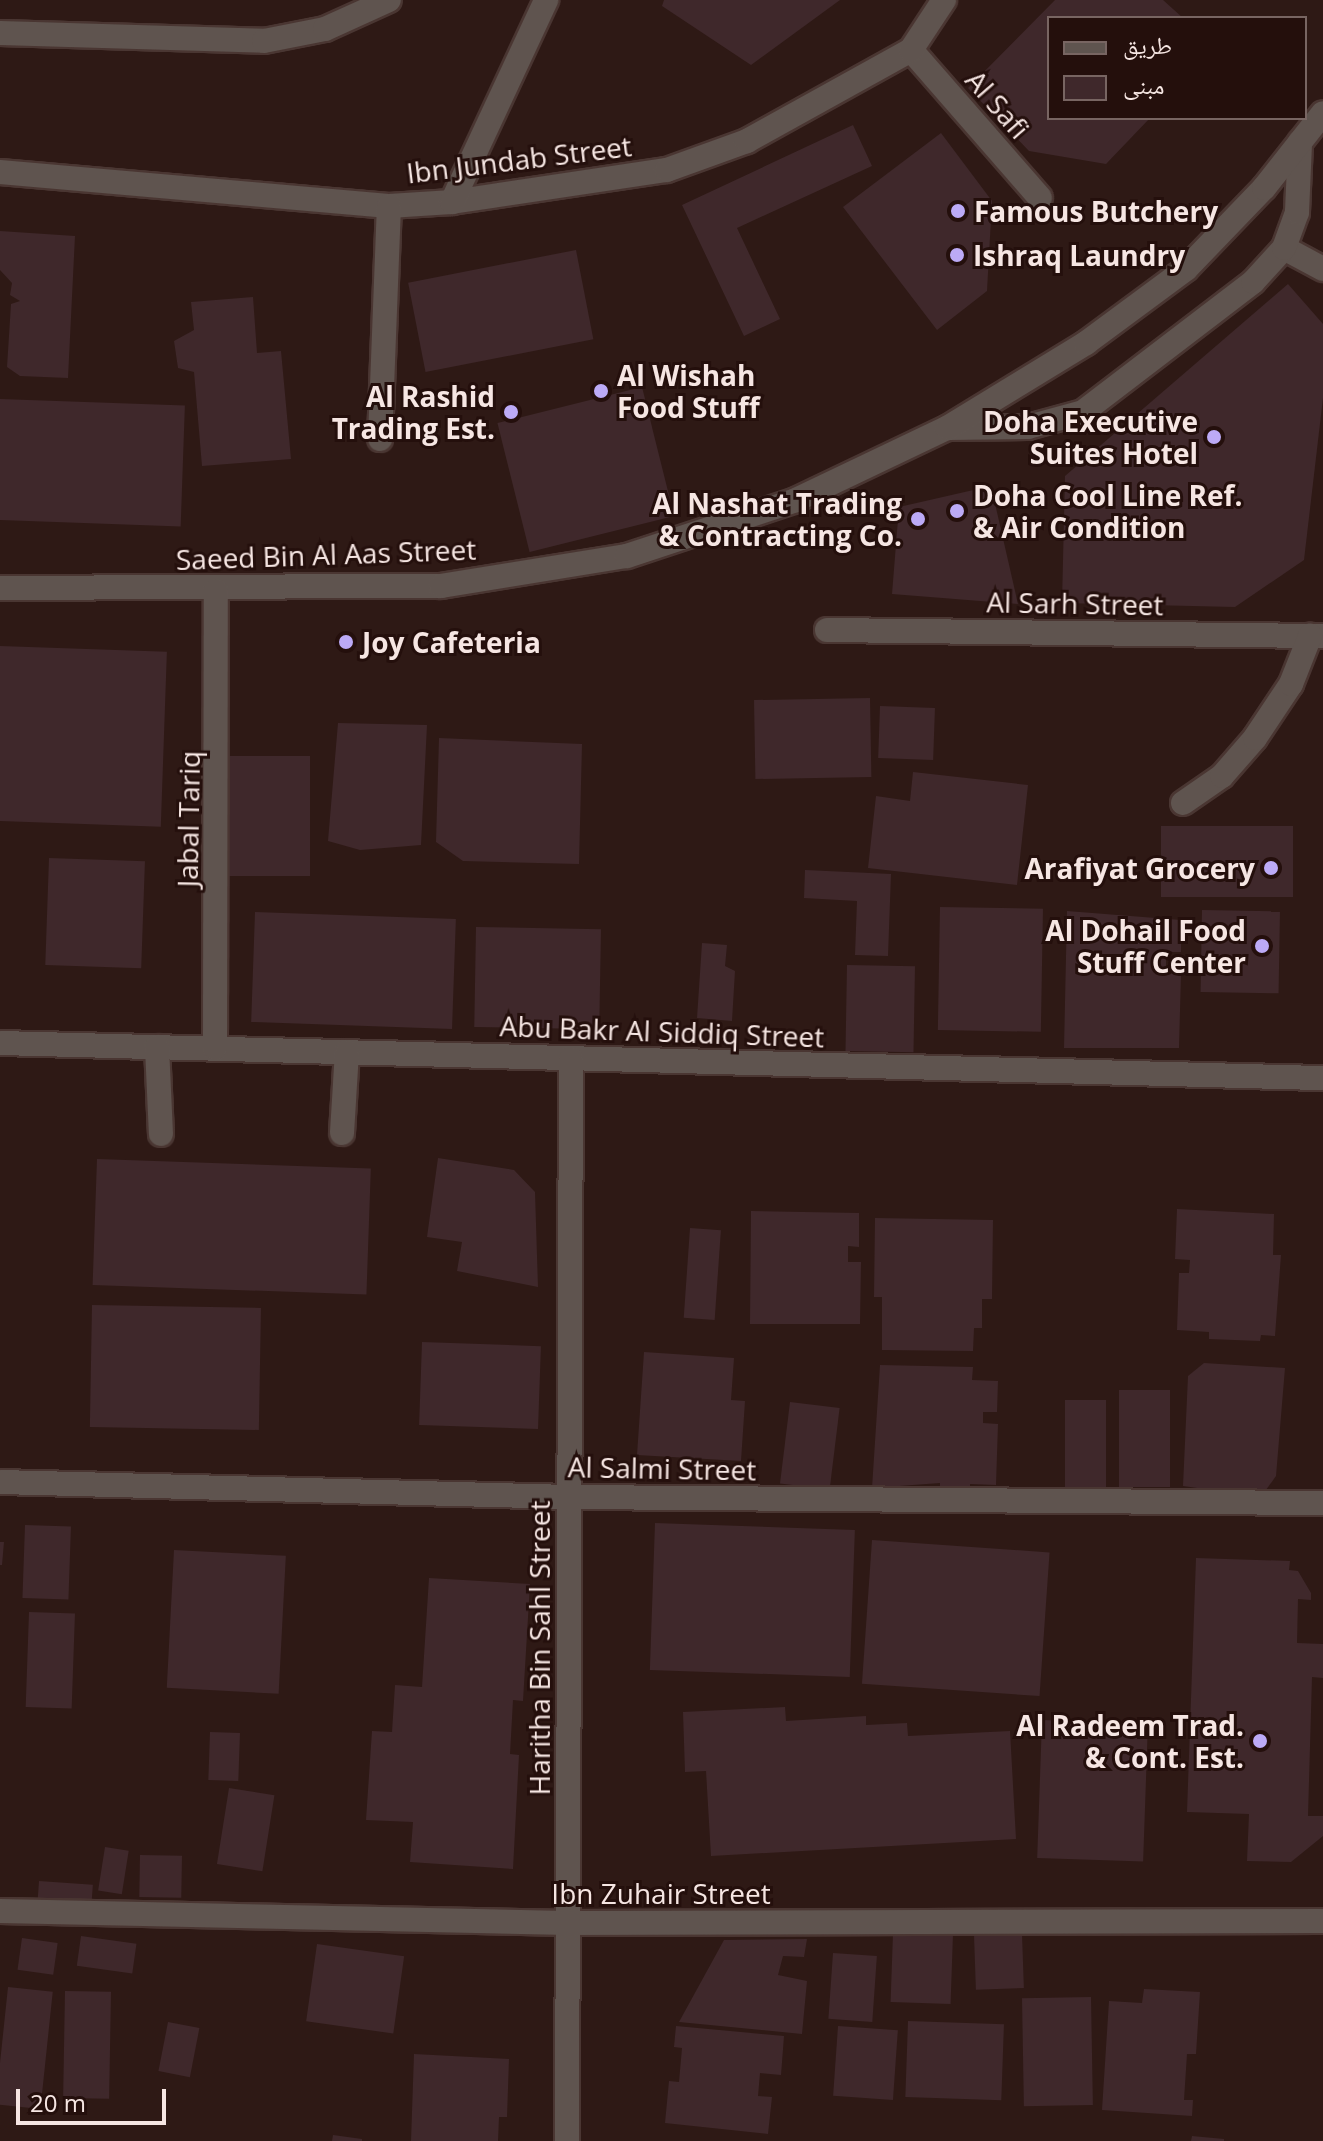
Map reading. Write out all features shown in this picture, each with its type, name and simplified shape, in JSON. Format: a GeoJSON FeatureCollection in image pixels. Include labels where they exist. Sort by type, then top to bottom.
{"type":"FeatureCollection","features":[{"type":"Feature","properties":{"kind":"street"},"geometry":{"type":"LineString","coordinates":[[0,33],[264,41],[325,29],[389,0]]}},
{"type":"Feature","properties":{"kind":"street"},"geometry":{"type":"LineString","coordinates":[[452,202],[546,0]]}},
{"type":"Feature","properties":{"kind":"street","name":"Ibn Jundab Street"},"geometry":{"type":"LineString","coordinates":[[0,172],[389,206],[452,202],[667,170],[747,141],[911,50],[944,0]]}},
{"type":"Feature","properties":{"kind":"street","name":"Al Safi"},"geometry":{"type":"LineString","coordinates":[[911,50],[1040,198]]}},
{"type":"Feature","properties":{"kind":"street","name":"Saeed Bin Al Aas Street"},"geometry":{"type":"LineString","coordinates":[[0,588],[216,591],[441,586],[627,556],[796,500],[947,428],[1086,343],[1186,269],[1264,188],[1323,113]]}},
{"type":"Feature","properties":{"kind":"street"},"geometry":{"type":"LineString","coordinates":[[947,428],[1028,427],[1083,412],[1253,282],[1284,248],[1297,212],[1300,142]]}},
{"type":"Feature","properties":{"kind":"street"},"geometry":{"type":"LineString","coordinates":[[380,439],[389,206]]}},
{"type":"Feature","properties":{"kind":"street"},"geometry":{"type":"LineString","coordinates":[[1284,248],[1323,269]]}},
{"type":"Feature","properties":{"kind":"street","name":"Jabal Tariq"},"geometry":{"type":"LineString","coordinates":[[215,1048],[216,591]]}},
{"type":"Feature","properties":{"kind":"street","name":"Al Sarh Street"},"geometry":{"type":"LineString","coordinates":[[827,630],[1317,636]]}},
{"type":"Feature","properties":{"kind":"street"},"geometry":{"type":"LineString","coordinates":[[1183,803],[1222,776],[1255,738],[1291,684],[1317,636]]}},
{"type":"Feature","properties":{"kind":"street","name":"Abu Bakr Al Siddiq Street"},"geometry":{"type":"LineString","coordinates":[[0,1043],[1323,1078]]}},
{"type":"Feature","properties":{"kind":"street"},"geometry":{"type":"LineString","coordinates":[[157,1047],[161,1134]]}},
{"type":"Feature","properties":{"kind":"street"},"geometry":{"type":"LineString","coordinates":[[342,1133],[347,1052]]}},
{"type":"Feature","properties":{"kind":"street","name":"Haritha Bin Sahl Street"},"geometry":{"type":"LineString","coordinates":[[567,2141],[571,1059]]}},
{"type":"Feature","properties":{"kind":"street","name":"Al Salmi Street"},"geometry":{"type":"LineString","coordinates":[[0,1482],[570,1497],[1323,1503]]}},
{"type":"Feature","properties":{"kind":"street","name":"Ibn Zuhair Street"},"geometry":{"type":"LineString","coordinates":[[0,1911],[568,1923],[1323,1921]]}},
{"type":"Feature","properties":{"kind":"building"},"geometry":{"type":"Polygon","coordinates":[[[664,0],[840,0],[751,65],[662,6],[664,0]]]}},
{"type":"Feature","properties":{"kind":"building"},"geometry":{"type":"Polygon","coordinates":[[[1055,0],[1163,0],[1181,16],[1047,16],[1047,120],[1148,120],[1106,164],[1029,151],[968,88],[1055,0]]]}},
{"type":"Feature","properties":{"kind":"building"},"geometry":{"type":"Polygon","coordinates":[[[853,125],[872,166],[737,228],[780,319],[744,336],[682,205],[853,125]]]}},
{"type":"Feature","properties":{"kind":"building"},"geometry":{"type":"Polygon","coordinates":[[[941,133],[992,201],[987,291],[937,330],[843,207],[941,133]]]}},
{"type":"Feature","properties":{"kind":"building"},"geometry":{"type":"Polygon","coordinates":[[[0,231],[75,236],[68,378],[20,376],[7,367],[11,304],[20,301],[10,295],[12,283],[0,270],[0,231]]]}},
{"type":"Feature","properties":{"kind":"building"},"geometry":{"type":"Polygon","coordinates":[[[576,250],[593,339],[426,372],[408,283],[576,250]]]}},
{"type":"Feature","properties":{"kind":"building","name":"Doha Executive Suites Hotel"},"geometry":{"type":"Polygon","coordinates":[[[1288,284],[1323,324],[1323,398],[1304,560],[1235,607],[1062,603],[1065,476],[1288,284]]]}},
{"type":"Feature","properties":{"kind":"building"},"geometry":{"type":"Polygon","coordinates":[[[253,297],[257,353],[281,351],[291,459],[202,466],[194,372],[178,368],[174,341],[194,330],[191,302],[253,297]]]}},
{"type":"Feature","properties":{"kind":"building"},"geometry":{"type":"Polygon","coordinates":[[[642,387],[674,516],[530,552],[497,423],[642,387]]]}},
{"type":"Feature","properties":{"kind":"building"},"geometry":{"type":"Polygon","coordinates":[[[0,399],[185,405],[181,526],[0,520],[0,399]]]}},
{"type":"Feature","properties":{"kind":"building"},"geometry":{"type":"Polygon","coordinates":[[[991,486],[1018,604],[892,594],[899,507],[991,486]]]}},
{"type":"Feature","properties":{"kind":"building"},"geometry":{"type":"Polygon","coordinates":[[[0,646],[167,652],[161,827],[0,821],[0,646]]]}},
{"type":"Feature","properties":{"kind":"building"},"geometry":{"type":"Polygon","coordinates":[[[870,698],[871,777],[755,779],[754,700],[870,698]]]}},
{"type":"Feature","properties":{"kind":"building"},"geometry":{"type":"Polygon","coordinates":[[[880,706],[935,708],[933,760],[878,758],[880,706]]]}},
{"type":"Feature","properties":{"kind":"building"},"geometry":{"type":"Polygon","coordinates":[[[338,723],[427,725],[421,845],[360,850],[328,841],[338,723]]]}},
{"type":"Feature","properties":{"kind":"building"},"geometry":{"type":"Polygon","coordinates":[[[439,738],[582,744],[579,864],[463,861],[436,842],[439,738]]]}},
{"type":"Feature","properties":{"kind":"building"},"geometry":{"type":"Polygon","coordinates":[[[228,756],[310,756],[310,876],[228,876],[228,756]]]}},
{"type":"Feature","properties":{"kind":"building"},"geometry":{"type":"Polygon","coordinates":[[[913,772],[1028,785],[1017,885],[868,868],[876,796],[910,801],[913,772]]]}},
{"type":"Feature","properties":{"kind":"building"},"geometry":{"type":"Polygon","coordinates":[[[1161,826],[1293,826],[1293,897],[1161,897],[1161,826]]]}},
{"type":"Feature","properties":{"kind":"building"},"geometry":{"type":"Polygon","coordinates":[[[49,858],[145,861],[141,968],[45,965],[49,858]]]}},
{"type":"Feature","properties":{"kind":"building"},"geometry":{"type":"Polygon","coordinates":[[[805,870],[891,874],[888,956],[855,955],[857,901],[804,898],[805,870]]]}},
{"type":"Feature","properties":{"kind":"building"},"geometry":{"type":"Polygon","coordinates":[[[940,907],[1043,909],[1041,1032],[938,1030],[940,907]]]}},
{"type":"Feature","properties":{"kind":"building"},"geometry":{"type":"Polygon","coordinates":[[[1202,910],[1280,911],[1279,993],[1201,992],[1202,910]]]}},
{"type":"Feature","properties":{"kind":"building"},"geometry":{"type":"Polygon","coordinates":[[[1067,911],[1181,920],[1181,952],[1166,952],[1166,973],[1181,974],[1179,1048],[1064,1048],[1067,911]]]}},
{"type":"Feature","properties":{"kind":"building"},"geometry":{"type":"Polygon","coordinates":[[[255,912],[456,919],[452,1029],[251,1022],[255,912]]]}},
{"type":"Feature","properties":{"kind":"building"},"geometry":{"type":"Polygon","coordinates":[[[476,927],[601,929],[599,1029],[474,1027],[476,927]]]}},
{"type":"Feature","properties":{"kind":"building"},"geometry":{"type":"Polygon","coordinates":[[[702,943],[727,945],[725,966],[735,971],[732,1021],[697,1018],[702,943]]]}},
{"type":"Feature","properties":{"kind":"building"},"geometry":{"type":"Polygon","coordinates":[[[847,965],[915,966],[913,1052],[845,1051],[847,965]]]}},
{"type":"Feature","properties":{"kind":"building"},"geometry":{"type":"Polygon","coordinates":[[[438,1158],[514,1170],[535,1192],[538,1287],[457,1271],[462,1242],[427,1237],[438,1158]]]}},
{"type":"Feature","properties":{"kind":"building"},"geometry":{"type":"Polygon","coordinates":[[[97,1159],[371,1169],[366,1294],[93,1285],[97,1159]]]}},
{"type":"Feature","properties":{"kind":"building"},"geometry":{"type":"Polygon","coordinates":[[[1177,1209],[1274,1214],[1273,1255],[1281,1255],[1275,1336],[1261,1335],[1260,1341],[1209,1339],[1209,1332],[1177,1330],[1179,1273],[1189,1273],[1190,1260],[1175,1259],[1177,1209]]]}},
{"type":"Feature","properties":{"kind":"building"},"geometry":{"type":"Polygon","coordinates":[[[751,1211],[859,1213],[859,1247],[848,1246],[848,1262],[861,1262],[860,1324],[750,1324],[751,1211]]]}},
{"type":"Feature","properties":{"kind":"building"},"geometry":{"type":"Polygon","coordinates":[[[875,1218],[993,1220],[992,1299],[982,1299],[982,1328],[974,1328],[973,1351],[882,1350],[882,1297],[874,1297],[875,1218]]]}},
{"type":"Feature","properties":{"kind":"building"},"geometry":{"type":"Polygon","coordinates":[[[690,1228],[721,1230],[715,1320],[684,1318],[690,1228]]]}},
{"type":"Feature","properties":{"kind":"building"},"geometry":{"type":"Polygon","coordinates":[[[92,1305],[261,1308],[259,1430],[90,1427],[92,1305]]]}},
{"type":"Feature","properties":{"kind":"building"},"geometry":{"type":"Polygon","coordinates":[[[422,1342],[541,1346],[538,1429],[419,1425],[422,1342]]]}},
{"type":"Feature","properties":{"kind":"building"},"geometry":{"type":"Polygon","coordinates":[[[644,1352],[734,1358],[731,1400],[745,1401],[741,1461],[637,1455],[644,1352]]]}},
{"type":"Feature","properties":{"kind":"building"},"geometry":{"type":"Polygon","coordinates":[[[1204,1363],[1285,1368],[1276,1476],[1261,1497],[1183,1486],[1188,1376],[1204,1363]]]}},
{"type":"Feature","properties":{"kind":"building"},"geometry":{"type":"Polygon","coordinates":[[[880,1365],[973,1367],[972,1380],[998,1381],[997,1412],[983,1412],[983,1423],[998,1424],[996,1485],[970,1484],[970,1492],[940,1492],[940,1483],[872,1488],[880,1365]]]}},
{"type":"Feature","properties":{"kind":"building"},"geometry":{"type":"Polygon","coordinates":[[[1119,1390],[1170,1390],[1170,1487],[1119,1487],[1119,1390]]]}},
{"type":"Feature","properties":{"kind":"building"},"geometry":{"type":"Polygon","coordinates":[[[1065,1400],[1106,1400],[1106,1487],[1065,1487],[1065,1400]]]}},
{"type":"Feature","properties":{"kind":"building"},"geometry":{"type":"Polygon","coordinates":[[[790,1402],[840,1408],[830,1489],[780,1483],[790,1402]]]}},
{"type":"Feature","properties":{"kind":"building"},"geometry":{"type":"Polygon","coordinates":[[[655,1523],[855,1530],[850,1677],[650,1670],[655,1523]]]}},
{"type":"Feature","properties":{"kind":"building"},"geometry":{"type":"Polygon","coordinates":[[[25,1525],[71,1527],[68,1600],[22,1598],[25,1525]]]}},
{"type":"Feature","properties":{"kind":"building"},"geometry":{"type":"Polygon","coordinates":[[[872,1540],[1050,1552],[1040,1696],[862,1684],[872,1540]]]}},
{"type":"Feature","properties":{"kind":"building"},"geometry":{"type":"Polygon","coordinates":[[[0,1542],[4,1542],[2,1565],[0,1565],[0,1542]]]}},
{"type":"Feature","properties":{"kind":"building"},"geometry":{"type":"Polygon","coordinates":[[[174,1550],[286,1556],[279,1694],[167,1688],[174,1550]]]}},
{"type":"Feature","properties":{"kind":"building"},"geometry":{"type":"Polygon","coordinates":[[[1196,1558],[1290,1561],[1289,1570],[1298,1571],[1311,1593],[1311,1600],[1298,1599],[1297,1643],[1323,1644],[1323,1678],[1312,1677],[1308,1816],[1323,1816],[1323,1836],[1291,1862],[1247,1861],[1249,1814],[1187,1812],[1196,1558]]]}},
{"type":"Feature","properties":{"kind":"building"},"geometry":{"type":"Polygon","coordinates":[[[429,1578],[530,1584],[523,1701],[513,1700],[510,1754],[519,1755],[513,1869],[410,1862],[413,1822],[366,1820],[372,1731],[392,1732],[395,1685],[422,1687],[429,1578]]]}},
{"type":"Feature","properties":{"kind":"building"},"geometry":{"type":"Polygon","coordinates":[[[29,1612],[75,1614],[72,1709],[26,1707],[29,1612]]]}},
{"type":"Feature","properties":{"kind":"building"},"geometry":{"type":"Polygon","coordinates":[[[785,1707],[786,1721],[866,1716],[866,1725],[907,1723],[908,1736],[1010,1731],[1016,1839],[711,1856],[706,1771],[685,1772],[683,1712],[785,1707]]]}},
{"type":"Feature","properties":{"kind":"building"},"geometry":{"type":"Polygon","coordinates":[[[1042,1720],[1148,1724],[1143,1862],[1037,1858],[1042,1720]]]}},
{"type":"Feature","properties":{"kind":"building"},"geometry":{"type":"Polygon","coordinates":[[[210,1732],[240,1733],[238,1781],[208,1780],[210,1732]]]}},
{"type":"Feature","properties":{"kind":"building"},"geometry":{"type":"Polygon","coordinates":[[[229,1788],[274,1795],[262,1871],[217,1864],[229,1788]]]}},
{"type":"Feature","properties":{"kind":"building"},"geometry":{"type":"Polygon","coordinates":[[[105,1847],[129,1851],[122,1894],[98,1890],[105,1847]]]}},
{"type":"Feature","properties":{"kind":"building"},"geometry":{"type":"Polygon","coordinates":[[[140,1855],[182,1856],[181,1898],[139,1897],[140,1855]]]}},
{"type":"Feature","properties":{"kind":"building"},"geometry":{"type":"Polygon","coordinates":[[[39,1881],[93,1885],[91,1907],[37,1903],[39,1881]]]}},
{"type":"Feature","properties":{"kind":"building"},"geometry":{"type":"Polygon","coordinates":[[[893,1933],[953,1935],[951,2004],[891,2002],[893,1933]]]}},
{"type":"Feature","properties":{"kind":"building"},"geometry":{"type":"Polygon","coordinates":[[[1022,1934],[1024,1988],[976,1990],[974,1936],[1022,1934]]]}},
{"type":"Feature","properties":{"kind":"building"},"geometry":{"type":"Polygon","coordinates":[[[81,1936],[136,1944],[132,1974],[77,1966],[81,1936]]]}},
{"type":"Feature","properties":{"kind":"building"},"geometry":{"type":"Polygon","coordinates":[[[22,1938],[58,1943],[53,1975],[18,1970],[22,1938]]]}},
{"type":"Feature","properties":{"kind":"building"},"geometry":{"type":"Polygon","coordinates":[[[807,1939],[804,1957],[783,1956],[778,1975],[807,1981],[802,2034],[679,2022],[724,1940],[807,1939]]]}},
{"type":"Feature","properties":{"kind":"building"},"geometry":{"type":"Polygon","coordinates":[[[317,1944],[404,1956],[393,2033],[306,2021],[317,1944]]]}},
{"type":"Feature","properties":{"kind":"building"},"geometry":{"type":"Polygon","coordinates":[[[833,1953],[877,1956],[872,2022],[828,2019],[833,1953]]]}},
{"type":"Feature","properties":{"kind":"building"},"geometry":{"type":"Polygon","coordinates":[[[8,1987],[53,1992],[40,2109],[0,2105],[0,2063],[8,1987]]]}},
{"type":"Feature","properties":{"kind":"building"},"geometry":{"type":"Polygon","coordinates":[[[1144,1989],[1200,1992],[1196,2054],[1187,2054],[1184,2100],[1193,2100],[1192,2116],[1102,2110],[1109,2001],[1142,2003],[1144,1989]]]}},
{"type":"Feature","properties":{"kind":"building"},"geometry":{"type":"Polygon","coordinates":[[[65,1991],[111,1992],[109,2099],[63,2098],[65,1991]]]}},
{"type":"Feature","properties":{"kind":"building"},"geometry":{"type":"Polygon","coordinates":[[[1091,1997],[1093,2105],[1024,2106],[1022,1998],[1091,1997]]]}},
{"type":"Feature","properties":{"kind":"building"},"geometry":{"type":"Polygon","coordinates":[[[908,2021],[1004,2024],[1001,2100],[905,2097],[908,2021]]]}},
{"type":"Feature","properties":{"kind":"building"},"geometry":{"type":"Polygon","coordinates":[[[168,2022],[199,2028],[190,2077],[158,2071],[168,2022]]]}},
{"type":"Feature","properties":{"kind":"building"},"geometry":{"type":"Polygon","coordinates":[[[676,2026],[784,2036],[781,2075],[760,2073],[758,2096],[772,2097],[768,2134],[665,2123],[669,2081],[679,2082],[682,2048],[674,2047],[676,2026]]]}},
{"type":"Feature","properties":{"kind":"building"},"geometry":{"type":"Polygon","coordinates":[[[838,2026],[898,2030],[893,2100],[833,2096],[838,2026]]]}},
{"type":"Feature","properties":{"kind":"building"},"geometry":{"type":"Polygon","coordinates":[[[414,2054],[509,2059],[507,2117],[499,2117],[498,2141],[411,2141],[414,2054]]]}},
{"type":"Feature","properties":{"kind":"building"},"geometry":{"type":"Polygon","coordinates":[[[333,2135],[362,2139],[362,2141],[332,2141],[333,2135]]]}},
{"type":"Feature","properties":{"kind":"building"},"geometry":{"type":"Polygon","coordinates":[[[1192,2136],[1224,2139],[1224,2141],[1191,2141],[1192,2136]]]}},
{"type":"Feature","properties":{"kind":"place","name":"Famous Butchery"},"geometry":{"type":"Point","coordinates":[958,211]}},
{"type":"Feature","properties":{"kind":"place","name":"Ishraq Laundry"},"geometry":{"type":"Point","coordinates":[957,255]}},
{"type":"Feature","properties":{"kind":"place","name":"Al Wishah Food Stuff"},"geometry":{"type":"Point","coordinates":[601,391]}},
{"type":"Feature","properties":{"kind":"place","name":"Al Rashid Trading Est."},"geometry":{"type":"Point","coordinates":[511,412]}},
{"type":"Feature","properties":{"kind":"place","name":"Doha Executive Suites Hotel"},"geometry":{"type":"Point","coordinates":[1214,437]}},
{"type":"Feature","properties":{"kind":"place","name":"Doha Cool Line Ref. & Air Condition"},"geometry":{"type":"Point","coordinates":[957,511]}},
{"type":"Feature","properties":{"kind":"place","name":"Al Nashat Trading & Contracting Co."},"geometry":{"type":"Point","coordinates":[918,519]}},
{"type":"Feature","properties":{"kind":"place","name":"Joy Cafeteria"},"geometry":{"type":"Point","coordinates":[346,642]}},
{"type":"Feature","properties":{"kind":"place","name":"Arafiyat Grocery"},"geometry":{"type":"Point","coordinates":[1271,868]}},
{"type":"Feature","properties":{"kind":"place","name":"Al Dohail Food Stuff Center"},"geometry":{"type":"Point","coordinates":[1262,946]}},
{"type":"Feature","properties":{"kind":"place","name":"Al Radeem Trad. & Cont. Est."},"geometry":{"type":"Point","coordinates":[1260,1741]}}]}
